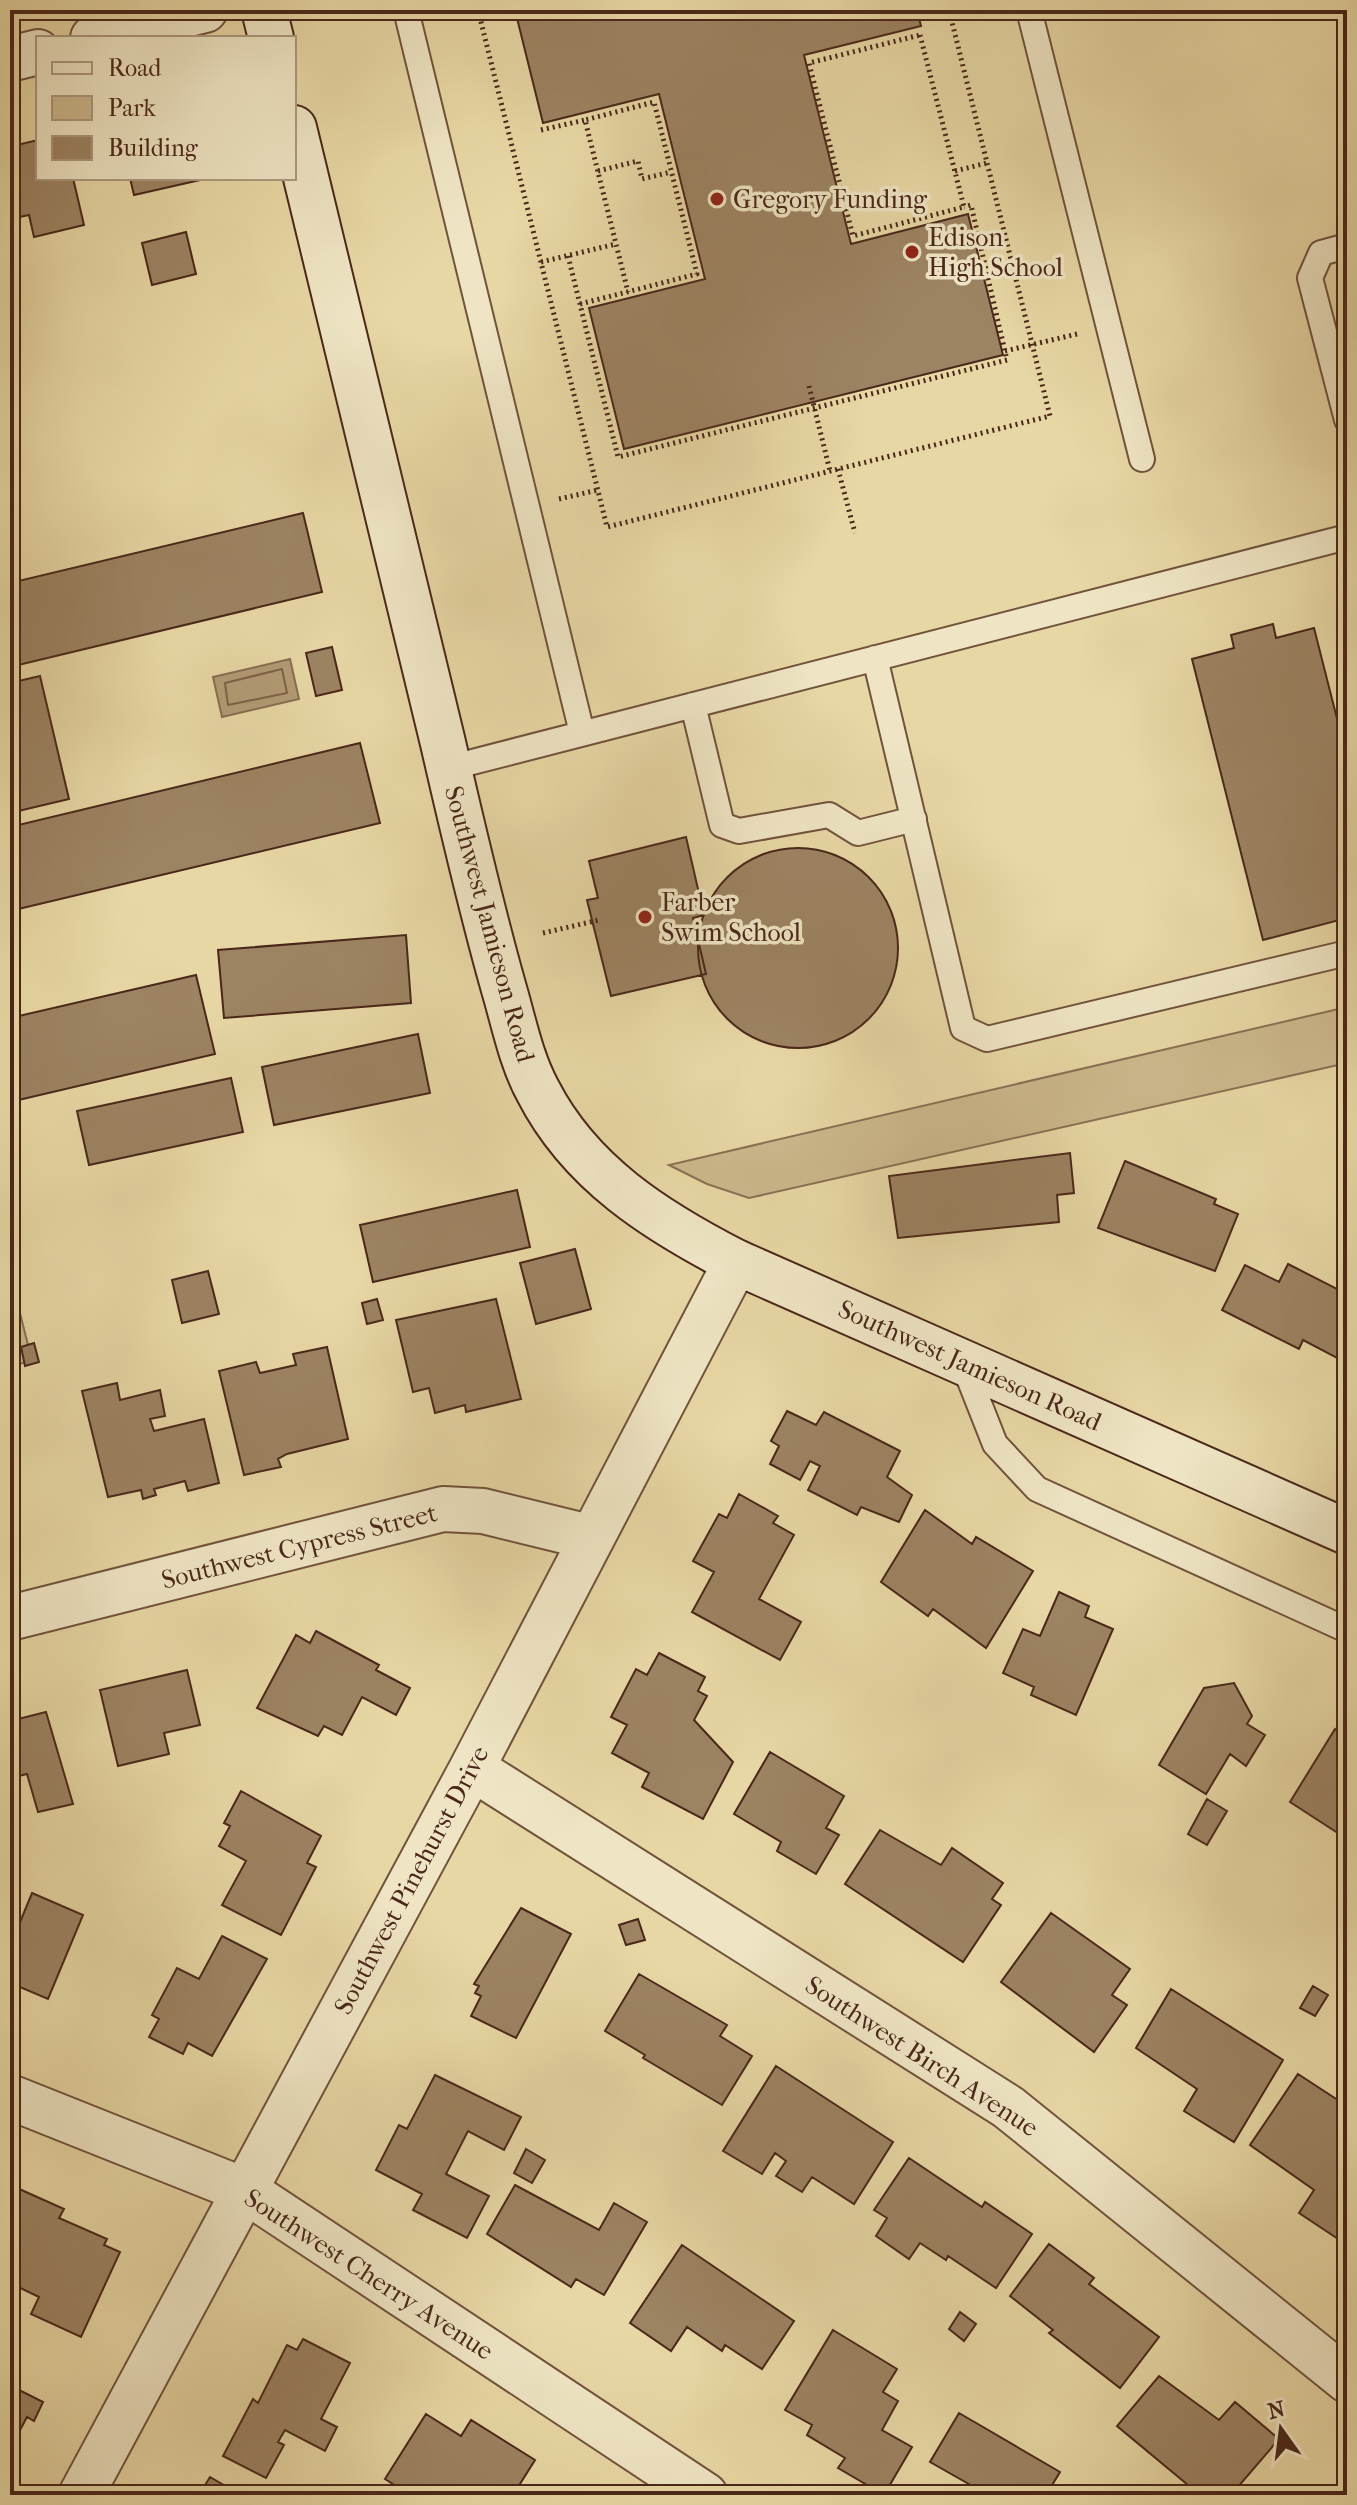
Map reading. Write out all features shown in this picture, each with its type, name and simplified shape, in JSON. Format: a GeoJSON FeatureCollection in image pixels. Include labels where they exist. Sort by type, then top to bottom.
{"type":"FeatureCollection","features":[{"type":"Feature","properties":{"kind":"street"},"geometry":{"type":"LineString","coordinates":[[101,36],[205,10]]}},
{"type":"Feature","properties":{"kind":"street"},"geometry":{"type":"LineString","coordinates":[[264,10],[270,36]]}},
{"type":"Feature","properties":{"kind":"street"},"geometry":{"type":"LineString","coordinates":[[10,59],[36,52]]}},
{"type":"Feature","properties":{"kind":"street","name":"Southwest Jamieson Road"},"geometry":{"type":"LineString","coordinates":[[296,136],[498,970],[523,1056],[538,1091],[592,1167],[658,1220],[736,1262],[1347,1532]]}},
{"type":"Feature","properties":{"kind":"street","name":"Southwest Pinehurst Drive"},"geometry":{"type":"LineString","coordinates":[[81,2495],[472,1768],[589,1537],[736,1262]]}},
{"type":"Feature","properties":{"kind":"street","name":"Southwest Cypress Street"},"geometry":{"type":"LineString","coordinates":[[10,1618],[443,1509],[483,1511],[589,1537]]}},
{"type":"Feature","properties":{"kind":"street","name":"Southwest Birch Avenue"},"geometry":{"type":"LineString","coordinates":[[472,1768],[1008,2107],[1347,2380]]}},
{"type":"Feature","properties":{"kind":"street","name":"Southwest Cherry Avenue"},"geometry":{"type":"LineString","coordinates":[[10,2097],[246,2191],[705,2495]]}},
{"type":"Feature","properties":{"kind":"lane"},"geometry":{"type":"LineString","coordinates":[[406,10],[582,733]]}},
{"type":"Feature","properties":{"kind":"lane"},"geometry":{"type":"LineString","coordinates":[[1029,10],[1142,459]]}},
{"type":"Feature","properties":{"kind":"lane"},"geometry":{"type":"LineString","coordinates":[[1347,246],[1321,253],[1310,278],[1347,420]]}},
{"type":"Feature","properties":{"kind":"lane"},"geometry":{"type":"LineString","coordinates":[[449,768],[1347,537]]}},
{"type":"Feature","properties":{"kind":"lane"},"geometry":{"type":"LineString","coordinates":[[875,658],[963,1028],[987,1039],[1347,953]]}},
{"type":"Feature","properties":{"kind":"lane"},"geometry":{"type":"LineString","coordinates":[[693,705],[722,825],[739,831],[829,815],[858,833],[914,819]]}},
{"type":"Feature","properties":{"kind":"lane"},"geometry":{"type":"LineString","coordinates":[[962,1362],[995,1444],[1037,1489],[1347,1630]]}},
{"type":"Feature","properties":{"kind":"path"},"geometry":{"type":"LineString","coordinates":[[478,10],[607,527],[1050,416],[949,10]]}},
{"type":"Feature","properties":{"kind":"path"},"geometry":{"type":"LineString","coordinates":[[568,256],[618,457],[1007,360],[971,205],[964,207],[853,236],[809,63],[920,35],[964,207]]}},
{"type":"Feature","properties":{"kind":"path"},"geometry":{"type":"LineString","coordinates":[[541,130],[654,102],[697,274],[580,304]]}},
{"type":"Feature","properties":{"kind":"path"},"geometry":{"type":"LineString","coordinates":[[585,120],[628,292]]}},
{"type":"Feature","properties":{"kind":"path"},"geometry":{"type":"LineString","coordinates":[[598,171],[638,161],[642,179],[671,172]]}},
{"type":"Feature","properties":{"kind":"path"},"geometry":{"type":"LineString","coordinates":[[955,171],[987,163]]}},
{"type":"Feature","properties":{"kind":"path"},"geometry":{"type":"LineString","coordinates":[[541,262],[616,244]]}},
{"type":"Feature","properties":{"kind":"path"},"geometry":{"type":"LineString","coordinates":[[1005,351],[1109,326]]}},
{"type":"Feature","properties":{"kind":"path"},"geometry":{"type":"LineString","coordinates":[[809,386],[830,471]]}},
{"type":"Feature","properties":{"kind":"path"},"geometry":{"type":"LineString","coordinates":[[838,469],[855,533]]}},
{"type":"Feature","properties":{"kind":"path"},"geometry":{"type":"LineString","coordinates":[[543,933],[599,920]]}},
{"type":"Feature","properties":{"kind":"green space"},"geometry":{"type":"Polygon","coordinates":[[[1347,1007],[1347,1063],[749,1198],[707,1184],[669,1165],[1347,1007]]]}},
{"type":"Feature","properties":{"kind":"green space"},"geometry":{"type":"Polygon","coordinates":[[[10,1273],[32,1361],[10,1366],[10,1273]]]}},
{"type":"Feature","properties":{"kind":"water"},"geometry":{"type":"Polygon","coordinates":[[[290,659],[299,699],[222,717],[213,677],[290,659]]]}},
{"type":"Feature","properties":{"kind":"building"},"geometry":{"type":"Polygon","coordinates":[[[515,10],[917,10],[921,26],[804,55],[851,244],[968,214],[1003,355],[624,449],[589,308],[705,279],[659,94],[543,123],[515,10]]]}},
{"type":"Feature","properties":{"kind":"building"},"geometry":{"type":"Polygon","coordinates":[[[36,140],[36,180],[73,180],[84,225],[34,237],[29,215],[10,219],[10,161],[20,159],[17,145],[36,140]]]}},
{"type":"Feature","properties":{"kind":"building"},"geometry":{"type":"Polygon","coordinates":[[[130,180],[200,180],[134,195],[130,180]]]}},
{"type":"Feature","properties":{"kind":"building"},"geometry":{"type":"Polygon","coordinates":[[[186,232],[196,274],[152,285],[142,243],[186,232]]]}},
{"type":"Feature","properties":{"kind":"building"},"geometry":{"type":"Polygon","coordinates":[[[303,513],[322,592],[10,667],[10,583],[303,513]]]}},
{"type":"Feature","properties":{"kind":"building"},"geometry":{"type":"Polygon","coordinates":[[[1273,624],[1276,638],[1314,628],[1347,758],[1347,918],[1263,940],[1192,659],[1234,648],[1231,635],[1273,624]]]}},
{"type":"Feature","properties":{"kind":"building"},"geometry":{"type":"Polygon","coordinates":[[[332,647],[342,690],[316,696],[306,653],[332,647]]]}},
{"type":"Feature","properties":{"kind":"building"},"geometry":{"type":"Polygon","coordinates":[[[40,676],[69,799],[10,813],[10,683],[40,676]]]}},
{"type":"Feature","properties":{"kind":"building"},"geometry":{"type":"Polygon","coordinates":[[[360,743],[380,823],[10,911],[10,827],[360,743]]]}},
{"type":"Feature","properties":{"kind":"building","name":"Farber Swim School"},"geometry":{"type":"Polygon","coordinates":[[[686,837],[704,915],[693,918],[706,974],[611,996],[587,900],[598,898],[589,861],[686,837]]]}},
{"type":"Feature","properties":{"kind":"building"},"geometry":{"type":"Polygon","coordinates":[[[798,848],[836,856],[869,877],[890,910],[898,948],[890,986],[869,1019],[836,1040],[798,1048],[760,1040],[727,1019],[706,986],[698,948],[706,910],[727,877],[760,856],[798,848]]]}},
{"type":"Feature","properties":{"kind":"building"},"geometry":{"type":"Polygon","coordinates":[[[406,935],[411,1003],[224,1018],[218,950],[406,935]]]}},
{"type":"Feature","properties":{"kind":"building"},"geometry":{"type":"Polygon","coordinates":[[[196,975],[215,1054],[10,1102],[10,1018],[196,975]]]}},
{"type":"Feature","properties":{"kind":"building"},"geometry":{"type":"Polygon","coordinates":[[[418,1034],[430,1093],[274,1125],[262,1067],[418,1034]]]}},
{"type":"Feature","properties":{"kind":"building"},"geometry":{"type":"Polygon","coordinates":[[[231,1078],[243,1132],[89,1165],[77,1111],[231,1078]]]}},
{"type":"Feature","properties":{"kind":"building"},"geometry":{"type":"Polygon","coordinates":[[[1070,1153],[1074,1193],[1057,1195],[1059,1222],[898,1238],[889,1176],[1070,1153]]]}},
{"type":"Feature","properties":{"kind":"building"},"geometry":{"type":"Polygon","coordinates":[[[1125,1161],[1216,1199],[1214,1204],[1238,1214],[1215,1271],[1098,1228],[1125,1161]]]}},
{"type":"Feature","properties":{"kind":"building"},"geometry":{"type":"Polygon","coordinates":[[[517,1190],[530,1247],[373,1282],[360,1225],[517,1190]]]}},
{"type":"Feature","properties":{"kind":"building"},"geometry":{"type":"Polygon","coordinates":[[[575,1249],[591,1309],[536,1324],[520,1263],[575,1249]]]}},
{"type":"Feature","properties":{"kind":"building"},"geometry":{"type":"Polygon","coordinates":[[[1288,1264],[1347,1294],[1347,1342],[1339,1359],[1303,1340],[1299,1349],[1222,1310],[1245,1265],[1279,1282],[1288,1264]]]}},
{"type":"Feature","properties":{"kind":"building"},"geometry":{"type":"Polygon","coordinates":[[[208,1271],[219,1314],[182,1323],[172,1280],[208,1271]]]}},
{"type":"Feature","properties":{"kind":"building"},"geometry":{"type":"Polygon","coordinates":[[[377,1299],[383,1320],[367,1324],[362,1303],[377,1299]]]}},
{"type":"Feature","properties":{"kind":"building"},"geometry":{"type":"Polygon","coordinates":[[[496,1299],[521,1399],[466,1412],[465,1405],[435,1413],[429,1388],[413,1392],[396,1320],[496,1299]]]}},
{"type":"Feature","properties":{"kind":"building"},"geometry":{"type":"Polygon","coordinates":[[[34,1343],[39,1362],[25,1366],[21,1347],[34,1343]]]}},
{"type":"Feature","properties":{"kind":"building"},"geometry":{"type":"Polygon","coordinates":[[[327,1347],[348,1439],[287,1454],[278,1459],[281,1467],[244,1475],[219,1371],[256,1362],[260,1373],[296,1365],[293,1354],[327,1347]]]}},
{"type":"Feature","properties":{"kind":"building"},"geometry":{"type":"Polygon","coordinates":[[[117,1383],[120,1400],[160,1390],[165,1416],[150,1419],[154,1431],[204,1419],[219,1483],[188,1491],[185,1481],[154,1489],[156,1495],[143,1499],[141,1490],[108,1497],[82,1391],[117,1383]]]}},
{"type":"Feature","properties":{"kind":"building"},"geometry":{"type":"Polygon","coordinates":[[[787,1411],[816,1425],[824,1412],[900,1451],[887,1477],[912,1495],[899,1522],[861,1507],[857,1515],[808,1490],[820,1466],[810,1461],[800,1480],[770,1464],[779,1446],[771,1441],[787,1411]]]}},
{"type":"Feature","properties":{"kind":"building"},"geometry":{"type":"Polygon","coordinates":[[[739,1494],[778,1516],[773,1523],[794,1535],[759,1599],[801,1622],[780,1660],[692,1612],[714,1572],[693,1561],[719,1514],[727,1518],[739,1494]]]}},
{"type":"Feature","properties":{"kind":"building"},"geometry":{"type":"Polygon","coordinates":[[[925,1510],[972,1544],[976,1537],[1033,1571],[986,1648],[933,1609],[928,1616],[881,1582],[925,1510]]]}},
{"type":"Feature","properties":{"kind":"building"},"geometry":{"type":"Polygon","coordinates":[[[1059,1592],[1089,1606],[1085,1617],[1113,1629],[1076,1715],[1031,1695],[1034,1687],[1003,1673],[1023,1629],[1040,1636],[1059,1592]]]}},
{"type":"Feature","properties":{"kind":"building"},"geometry":{"type":"Polygon","coordinates":[[[316,1631],[379,1665],[376,1670],[410,1688],[396,1715],[362,1697],[342,1735],[324,1726],[318,1736],[257,1708],[296,1635],[310,1643],[316,1631]]]}},
{"type":"Feature","properties":{"kind":"building"},"geometry":{"type":"Polygon","coordinates":[[[659,1653],[705,1677],[698,1691],[707,1696],[694,1720],[733,1762],[703,1819],[642,1787],[649,1773],[612,1753],[627,1725],[611,1717],[636,1669],[647,1675],[659,1653]]]}},
{"type":"Feature","properties":{"kind":"building"},"geometry":{"type":"Polygon","coordinates":[[[187,1670],[200,1725],[164,1733],[169,1754],[118,1766],[100,1690],[187,1670]]]}},
{"type":"Feature","properties":{"kind":"building"},"geometry":{"type":"Polygon","coordinates":[[[1234,1683],[1252,1716],[1247,1724],[1265,1735],[1246,1766],[1230,1754],[1206,1794],[1159,1765],[1204,1688],[1234,1683]]]}},
{"type":"Feature","properties":{"kind":"building"},"geometry":{"type":"Polygon","coordinates":[[[46,1712],[73,1804],[38,1812],[27,1774],[10,1778],[10,1721],[46,1712]]]}},
{"type":"Feature","properties":{"kind":"building"},"geometry":{"type":"Polygon","coordinates":[[[1335,1729],[1347,1737],[1347,1839],[1290,1802],[1335,1729]]]}},
{"type":"Feature","properties":{"kind":"building"},"geometry":{"type":"Polygon","coordinates":[[[770,1752],[844,1796],[826,1828],[839,1835],[816,1874],[777,1851],[781,1842],[734,1814],[770,1752]]]}},
{"type":"Feature","properties":{"kind":"building"},"geometry":{"type":"Polygon","coordinates":[[[241,1791],[321,1836],[307,1863],[316,1867],[281,1935],[222,1905],[246,1861],[219,1846],[230,1826],[224,1823],[241,1791]]]}},
{"type":"Feature","properties":{"kind":"building"},"geometry":{"type":"Polygon","coordinates":[[[1207,1799],[1227,1811],[1207,1845],[1188,1834],[1207,1799]]]}},
{"type":"Feature","properties":{"kind":"building"},"geometry":{"type":"Polygon","coordinates":[[[880,1830],[941,1865],[952,1848],[1003,1883],[992,1899],[1001,1905],[963,1962],[845,1884],[880,1830]]]}},
{"type":"Feature","properties":{"kind":"building"},"geometry":{"type":"Polygon","coordinates":[[[32,1893],[83,1915],[48,1999],[13,1984],[10,1992],[10,1923],[18,1927],[32,1893]]]}},
{"type":"Feature","properties":{"kind":"building"},"geometry":{"type":"Polygon","coordinates":[[[521,1908],[571,1934],[516,2038],[471,2016],[481,1996],[475,1993],[479,1986],[474,1984],[521,1908]]]}},
{"type":"Feature","properties":{"kind":"building"},"geometry":{"type":"Polygon","coordinates":[[[1051,1913],[1130,1969],[1112,1995],[1127,2005],[1094,2052],[1001,1982],[1051,1913]]]}},
{"type":"Feature","properties":{"kind":"building"},"geometry":{"type":"Polygon","coordinates":[[[638,1919],[645,1940],[626,1945],[619,1925],[638,1919]]]}},
{"type":"Feature","properties":{"kind":"building"},"geometry":{"type":"Polygon","coordinates":[[[222,1936],[267,1959],[212,2056],[188,2043],[183,2054],[149,2037],[159,2019],[152,2015],[177,1968],[199,1979],[222,1936]]]}},
{"type":"Feature","properties":{"kind":"building"},"geometry":{"type":"Polygon","coordinates":[[[639,1974],[727,2025],[720,2036],[752,2056],[722,2105],[643,2058],[645,2055],[605,2031],[639,1974]]]}},
{"type":"Feature","properties":{"kind":"building"},"geometry":{"type":"Polygon","coordinates":[[[1313,1986],[1328,1995],[1315,2016],[1300,2008],[1313,1986]]]}},
{"type":"Feature","properties":{"kind":"building"},"geometry":{"type":"Polygon","coordinates":[[[1171,1989],[1283,2060],[1234,2142],[1184,2111],[1197,2089],[1136,2048],[1171,1989]]]}},
{"type":"Feature","properties":{"kind":"building"},"geometry":{"type":"Polygon","coordinates":[[[776,2066],[893,2142],[854,2204],[812,2177],[802,2192],[776,2176],[786,2161],[775,2153],[762,2174],[723,2151],[776,2066]]]}},
{"type":"Feature","properties":{"kind":"building"},"geometry":{"type":"Polygon","coordinates":[[[1298,2074],[1347,2106],[1347,2118],[1342,2126],[1347,2129],[1347,2245],[1299,2213],[1314,2190],[1250,2145],[1298,2074]]]}},
{"type":"Feature","properties":{"kind":"building"},"geometry":{"type":"Polygon","coordinates":[[[435,2075],[521,2117],[504,2150],[468,2131],[446,2174],[489,2196],[467,2238],[413,2210],[422,2194],[376,2170],[399,2125],[407,2129],[435,2075]]]}},
{"type":"Feature","properties":{"kind":"building"},"geometry":{"type":"Polygon","coordinates":[[[526,2149],[545,2160],[532,2183],[514,2173],[526,2149]]]}},
{"type":"Feature","properties":{"kind":"building"},"geometry":{"type":"Polygon","coordinates":[[[909,2158],[982,2207],[985,2202],[1032,2234],[996,2288],[948,2256],[946,2260],[920,2243],[909,2259],[876,2236],[887,2218],[874,2210],[909,2158]]]}},
{"type":"Feature","properties":{"kind":"building"},"geometry":{"type":"Polygon","coordinates":[[[515,2185],[599,2230],[614,2203],[647,2222],[604,2295],[576,2279],[571,2287],[487,2234],[515,2185]]]}},
{"type":"Feature","properties":{"kind":"building"},"geometry":{"type":"Polygon","coordinates":[[[17,2188],[64,2209],[59,2218],[107,2239],[104,2245],[120,2252],[81,2337],[31,2314],[39,2297],[10,2283],[10,2203],[17,2188]]]}},
{"type":"Feature","properties":{"kind":"building"},"geometry":{"type":"Polygon","coordinates":[[[1049,2244],[1094,2278],[1089,2284],[1159,2337],[1120,2388],[1049,2333],[1053,2330],[1010,2296],[1049,2244]]]}},
{"type":"Feature","properties":{"kind":"building"},"geometry":{"type":"Polygon","coordinates":[[[682,2245],[794,2321],[762,2369],[725,2345],[722,2351],[687,2327],[671,2351],[630,2323],[682,2245]]]}},
{"type":"Feature","properties":{"kind":"building"},"geometry":{"type":"Polygon","coordinates":[[[960,2312],[976,2324],[964,2341],[949,2329],[960,2312]]]}},
{"type":"Feature","properties":{"kind":"building"},"geometry":{"type":"Polygon","coordinates":[[[833,2330],[897,2369],[883,2392],[898,2401],[882,2430],[912,2447],[884,2495],[838,2468],[845,2458],[807,2435],[812,2425],[785,2410],[833,2330]]]}},
{"type":"Feature","properties":{"kind":"building"},"geometry":{"type":"Polygon","coordinates":[[[303,2339],[350,2363],[321,2419],[337,2427],[325,2451],[285,2430],[278,2442],[284,2445],[266,2478],[223,2456],[253,2399],[258,2403],[287,2345],[297,2350],[303,2339]]]}},
{"type":"Feature","properties":{"kind":"building"},"geometry":{"type":"Polygon","coordinates":[[[1159,2376],[1219,2420],[1235,2402],[1279,2439],[1231,2495],[1200,2495],[1117,2426],[1159,2376]]]}},
{"type":"Feature","properties":{"kind":"building"},"geometry":{"type":"Polygon","coordinates":[[[11,2386],[43,2402],[34,2421],[27,2417],[10,2449],[11,2386]]]}},
{"type":"Feature","properties":{"kind":"building"},"geometry":{"type":"Polygon","coordinates":[[[959,2413],[1060,2472],[1046,2495],[978,2495],[981,2491],[930,2462],[959,2413]]]}},
{"type":"Feature","properties":{"kind":"building"},"geometry":{"type":"Polygon","coordinates":[[[426,2414],[461,2436],[471,2420],[535,2460],[513,2495],[410,2495],[385,2479],[426,2414]]]}},
{"type":"Feature","properties":{"kind":"building"},"geometry":{"type":"Polygon","coordinates":[[[210,2477],[241,2495],[199,2495],[210,2477]]]}},
{"type":"Feature","properties":{"kind":"place","name":"Gregory Funding"},"geometry":{"type":"Point","coordinates":[717,199]}},
{"type":"Feature","properties":{"kind":"place","name":"Edison High School"},"geometry":{"type":"Point","coordinates":[912,252]}},
{"type":"Feature","properties":{"kind":"place","name":"Farber Swim School"},"geometry":{"type":"Point","coordinates":[645,917]}}]}
